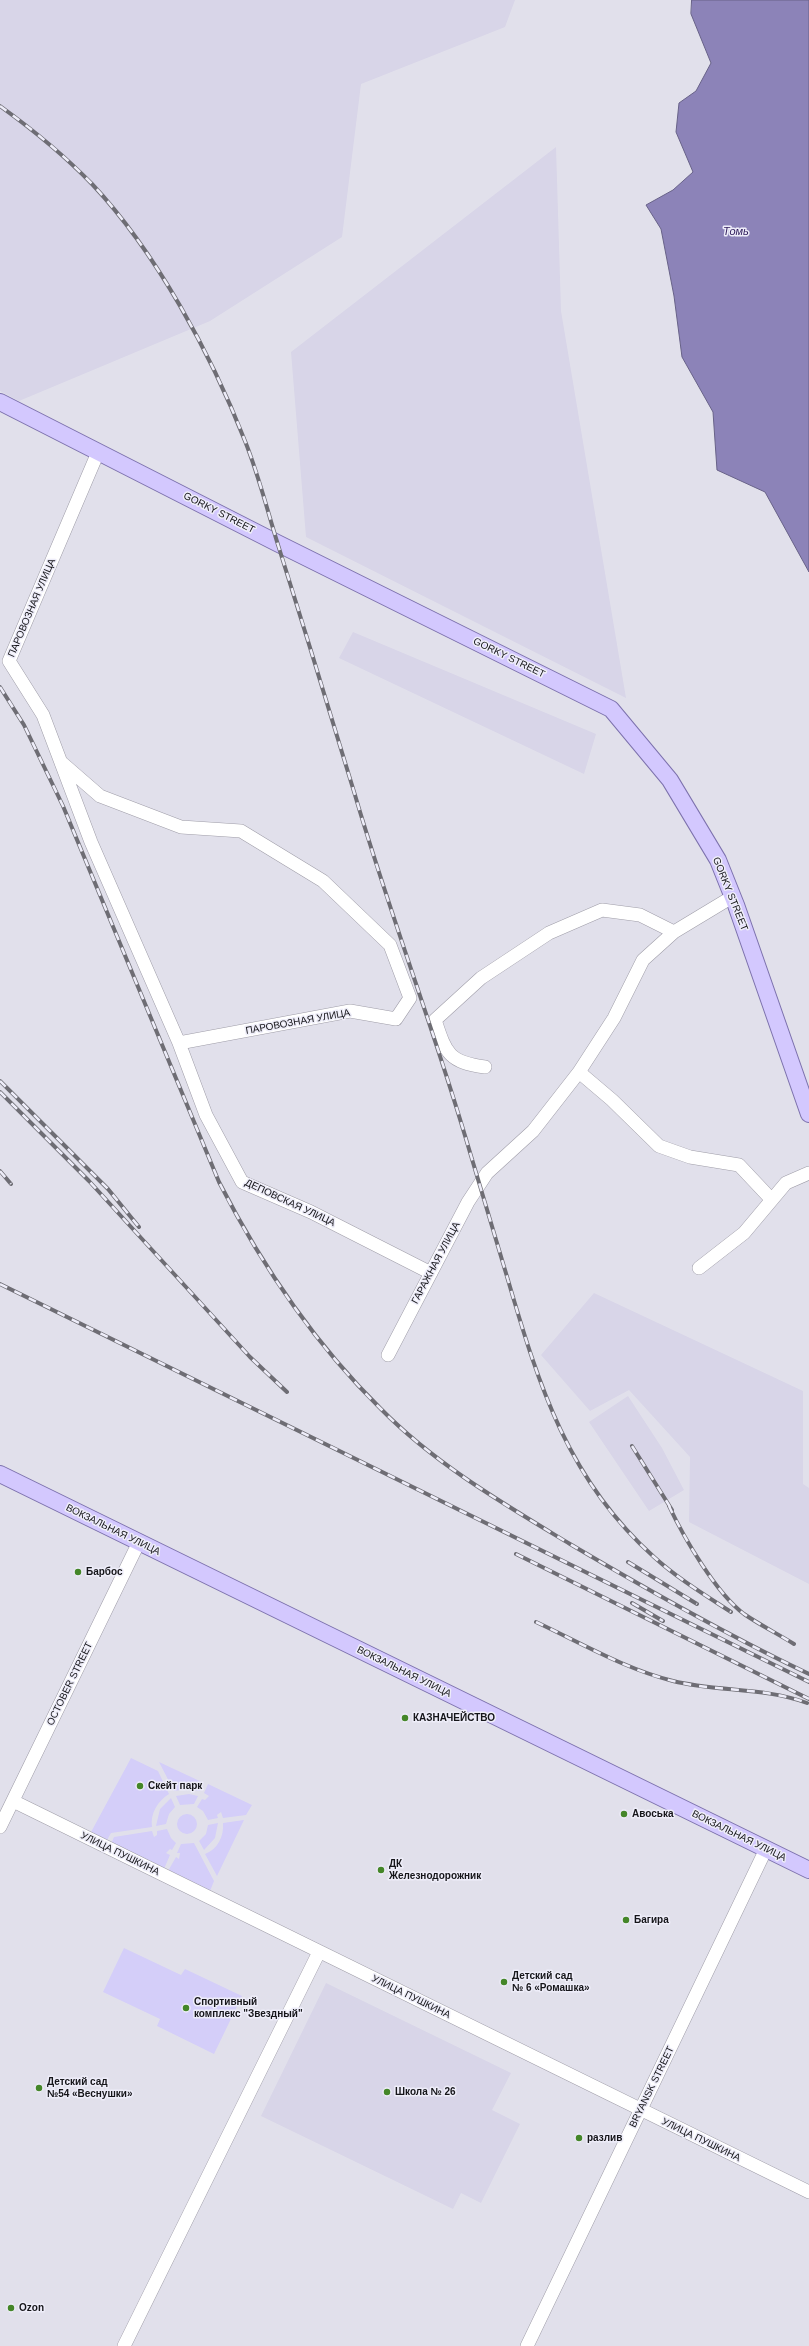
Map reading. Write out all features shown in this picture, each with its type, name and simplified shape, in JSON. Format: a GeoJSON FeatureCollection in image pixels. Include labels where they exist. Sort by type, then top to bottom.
{"type":"FeatureCollection","features":[{"type":"Feature","properties":{"kind":"main road","name":"GORKY STREET"},"geometry":{"type":"LineString","coordinates":[[0,402],[277,543],[611,709],[670,780],[718,860],[809,1114]]}},
{"type":"Feature","properties":{"kind":"main road","name":"ВОКЗАЛЬНАЯ УЛИЦА"},"geometry":{"type":"LineString","coordinates":[[0,1474],[809,1870]]}},
{"type":"Feature","properties":{"kind":"street","name":"ПАРОВОЗНАЯ УЛИЦА"},"geometry":{"type":"LineString","coordinates":[[60,760],[100,796],[181,826],[241,830],[323,880],[390,945],[410,998],[396,1019],[350,1011],[179,1043],[91,842],[60,760],[43,715],[9,661],[96,457],[101,453]]}},
{"type":"Feature","properties":{"kind":"street"},"geometry":{"type":"LineString","coordinates":[[732,897],[674,932],[643,960],[614,1018],[579,1072],[612,1100],[659,1146],[690,1157],[739,1165],[771,1199]]}},
{"type":"Feature","properties":{"kind":"street"},"geometry":{"type":"LineString","coordinates":[[485,1067],[465,1064],[446,1051],[435,1020],[481,978],[549,933],[602,910],[640,915],[674,932]]}},
{"type":"Feature","properties":{"kind":"street","name":"ДЕПОВСКАЯ УЛИЦА"},"geometry":{"type":"LineString","coordinates":[[179,1043],[206,1115],[242,1182],[311,1212],[431,1273]]}},
{"type":"Feature","properties":{"kind":"street","name":"ГАРАЖНАЯ УЛИЦА"},"geometry":{"type":"LineString","coordinates":[[388,1356],[468,1202],[487,1173],[533,1131],[579,1072]]}},
{"type":"Feature","properties":{"kind":"street"},"geometry":{"type":"LineString","coordinates":[[699,1268],[744,1233],[786,1183],[809,1173]]}},
{"type":"Feature","properties":{"kind":"street","name":"OCTOBER STREET"},"geometry":{"type":"LineString","coordinates":[[0,1827],[139,1542]]}},
{"type":"Feature","properties":{"kind":"street","name":"УЛИЦА ПУШКИНА"},"geometry":{"type":"LineString","coordinates":[[13,1801],[809,2192]]}},
{"type":"Feature","properties":{"kind":"street","name":"BRYANSK STREET"},"geometry":{"type":"LineString","coordinates":[[527,2346],[766,1849]]}},
{"type":"Feature","properties":{"kind":"street"},"geometry":{"type":"LineString","coordinates":[[124,2346],[319,1952]]}},
{"type":"Feature","properties":{"kind":"shaded area"},"geometry":{"type":"Polygon","coordinates":[[[0,0],[515,0],[505,27],[361,84],[342,237],[210,321],[19,401],[0,391],[0,0]]]}},
{"type":"Feature","properties":{"kind":"shaded area"},"geometry":{"type":"Polygon","coordinates":[[[556,147],[561,311],[626,698],[306,537],[291,352],[556,147]]]}},
{"type":"Feature","properties":{"kind":"shaded area"},"geometry":{"type":"Polygon","coordinates":[[[353,632],[596,734],[584,774],[339,658],[353,632]]]}},
{"type":"Feature","properties":{"kind":"shaded area"},"geometry":{"type":"Polygon","coordinates":[[[594,1293],[803,1391],[803,1484],[809,1488],[809,1584],[689,1522],[690,1457],[629,1390],[590,1411],[541,1355],[594,1293]]]}},
{"type":"Feature","properties":{"kind":"shaded area"},"geometry":{"type":"Polygon","coordinates":[[[628,1396],[662,1448],[684,1490],[649,1511],[589,1422],[628,1396]]]}},
{"type":"Feature","properties":{"kind":"shaded area"},"geometry":{"type":"Polygon","coordinates":[[[131,1758],[158,1771],[169,1794],[158,1804],[152,1817],[152,1827],[111,1833],[106,1842],[90,1834],[131,1758]]]}},
{"type":"Feature","properties":{"kind":"shaded area"},"geometry":{"type":"Polygon","coordinates":[[[159,1762],[204,1783],[200,1791],[187,1789],[174,1791],[159,1762]]]}},
{"type":"Feature","properties":{"kind":"shaded area"},"geometry":{"type":"Polygon","coordinates":[[[208,1784],[252,1805],[246,1815],[223,1818],[221,1812],[217,1815],[218,1818],[208,1820],[203,1811],[197,1807],[202,1799],[205,1800],[209,1796],[204,1793],[208,1784]]]}},
{"type":"Feature","properties":{"kind":"shaded area"},"geometry":{"type":"Polygon","coordinates":[[[189,1794],[198,1796],[194,1804],[180,1805],[176,1796],[189,1794]]]}},
{"type":"Feature","properties":{"kind":"shaded area"},"geometry":{"type":"Polygon","coordinates":[[[171,1798],[175,1807],[169,1814],[166,1824],[156,1826],[160,1809],[171,1798]]]}},
{"type":"Feature","properties":{"kind":"shaded area"},"geometry":{"type":"Polygon","coordinates":[[[187,1814],[194,1817],[197,1824],[194,1831],[187,1834],[180,1831],[177,1824],[180,1817],[187,1814]]]}},
{"type":"Feature","properties":{"kind":"shaded area"},"geometry":{"type":"Polygon","coordinates":[[[244,1820],[217,1876],[205,1854],[210,1852],[219,1842],[223,1823],[244,1820]]]}},
{"type":"Feature","properties":{"kind":"shaded area"},"geometry":{"type":"Polygon","coordinates":[[[218,1823],[215,1838],[204,1850],[199,1841],[206,1834],[208,1825],[218,1823]]]}},
{"type":"Feature","properties":{"kind":"shaded area"},"geometry":{"type":"Polygon","coordinates":[[[167,1829],[171,1838],[176,1843],[172,1850],[170,1849],[166,1853],[170,1855],[164,1869],[111,1844],[114,1837],[152,1831],[154,1837],[157,1835],[157,1831],[167,1829]]]}},
{"type":"Feature","properties":{"kind":"shaded area"},"geometry":{"type":"Polygon","coordinates":[[[194,1843],[214,1881],[210,1891],[168,1871],[176,1857],[179,1859],[180,1853],[177,1853],[181,1844],[194,1843]]]}},
{"type":"Feature","properties":{"kind":"shaded area","name":"Спортивный комплекс \"Звездный\""},"geometry":{"type":"Polygon","coordinates":[[[124,1948],[181,1975],[185,1969],[242,1996],[214,2054],[157,2026],[160,2019],[103,1992],[124,1948]]]}},
{"type":"Feature","properties":{"kind":"shaded area","name":"Школа № 26"},"geometry":{"type":"Polygon","coordinates":[[[326,1983],[511,2073],[492,2110],[520,2124],[481,2203],[461,2193],[453,2209],[261,2116],[326,1983]]]}},
{"type":"Feature","properties":{"kind":"water","name":"Томь"},"geometry":{"type":"Polygon","coordinates":[[[692,0],[809,0],[809,572],[765,492],[717,470],[713,412],[682,357],[674,296],[661,229],[646,205],[673,190],[693,172],[676,132],[679,103],[696,91],[711,63],[691,14],[692,0]]]}},
{"type":"Feature","properties":{"kind":"railway"},"geometry":{"type":"LineString","coordinates":[[0,106],[36,133],[59,153],[92,184],[116,211],[160,272],[199,339],[216,374],[255,468],[368,838],[453,1096],[520,1319],[545,1394],[560,1429],[578,1463],[599,1496],[624,1527],[654,1557],[672,1572],[731,1612]]}},
{"type":"Feature","properties":{"kind":"railway"},"geometry":{"type":"LineString","coordinates":[[0,687],[24,725],[63,806],[219,1182],[253,1244],[271,1273],[333,1358],[402,1429],[424,1448],[495,1498],[658,1595],[748,1644],[809,1674]]}},
{"type":"Feature","properties":{"kind":"railway"},"geometry":{"type":"LineString","coordinates":[[0,1081],[108,1189],[139,1227]]}},
{"type":"Feature","properties":{"kind":"railway"},"geometry":{"type":"LineString","coordinates":[[0,1092],[89,1181],[250,1357],[287,1392]]}},
{"type":"Feature","properties":{"kind":"railway"},"geometry":{"type":"LineString","coordinates":[[0,1171],[11,1184]]}},
{"type":"Feature","properties":{"kind":"railway"},"geometry":{"type":"LineString","coordinates":[[0,1284],[809,1682]]}},
{"type":"Feature","properties":{"kind":"railway"},"geometry":{"type":"LineString","coordinates":[[632,1446],[672,1510]]}},
{"type":"Feature","properties":{"kind":"railway"},"geometry":{"type":"LineString","coordinates":[[669,1506],[692,1549],[712,1579],[733,1605],[756,1622],[794,1644]]}},
{"type":"Feature","properties":{"kind":"railway"},"geometry":{"type":"LineString","coordinates":[[516,1554],[809,1699]]}},
{"type":"Feature","properties":{"kind":"railway"},"geometry":{"type":"LineString","coordinates":[[628,1562],[697,1604]]}},
{"type":"Feature","properties":{"kind":"railway"},"geometry":{"type":"LineString","coordinates":[[632,1603],[663,1621]]}},
{"type":"Feature","properties":{"kind":"railway"},"geometry":{"type":"LineString","coordinates":[[536,1622],[620,1663],[655,1676],[706,1687],[774,1694],[807,1703]]}},
{"type":"Feature","properties":{"kind":"place","name":"Барбос"},"geometry":{"type":"Point","coordinates":[78,1572]}},
{"type":"Feature","properties":{"kind":"place","name":"КАЗНАЧЕЙСТВО"},"geometry":{"type":"Point","coordinates":[405,1718]}},
{"type":"Feature","properties":{"kind":"place","name":"Скейт парк"},"geometry":{"type":"Point","coordinates":[140,1786]}},
{"type":"Feature","properties":{"kind":"place","name":"Авоська"},"geometry":{"type":"Point","coordinates":[624,1814]}},
{"type":"Feature","properties":{"kind":"place","name":"ДК Железнодорожник"},"geometry":{"type":"Point","coordinates":[381,1870]}},
{"type":"Feature","properties":{"kind":"place","name":"Багира"},"geometry":{"type":"Point","coordinates":[626,1920]}},
{"type":"Feature","properties":{"kind":"place","name":"Детский сад № 6 «Ромашка»"},"geometry":{"type":"Point","coordinates":[504,1982]}},
{"type":"Feature","properties":{"kind":"place","name":"Спортивный комплекс \"Звездный\""},"geometry":{"type":"Point","coordinates":[186,2008]}},
{"type":"Feature","properties":{"kind":"place","name":"Детский сад №54 «Веснушки»"},"geometry":{"type":"Point","coordinates":[39,2088]}},
{"type":"Feature","properties":{"kind":"place","name":"Школа № 26"},"geometry":{"type":"Point","coordinates":[387,2092]}},
{"type":"Feature","properties":{"kind":"place","name":"разлив"},"geometry":{"type":"Point","coordinates":[579,2138]}},
{"type":"Feature","properties":{"kind":"place","name":"Ozon"},"geometry":{"type":"Point","coordinates":[11,2308]}}]}
